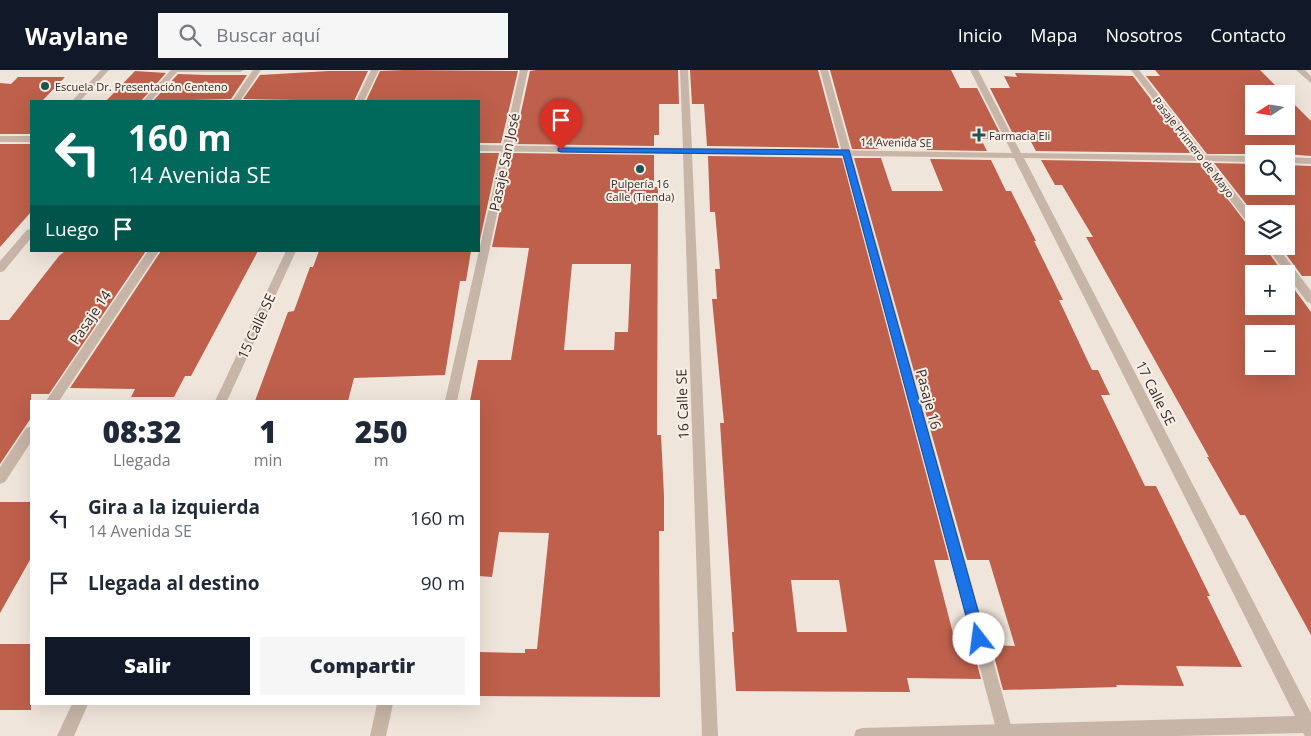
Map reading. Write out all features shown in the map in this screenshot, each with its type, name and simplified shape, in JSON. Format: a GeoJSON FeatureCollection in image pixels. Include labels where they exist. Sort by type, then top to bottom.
{"type":"FeatureCollection","features":[{"type":"Feature","properties":{"kind":"street"},"geometry":{"type":"LineString","coordinates":[[77,100],[105,70]]}},
{"type":"Feature","properties":{"kind":"street"},"geometry":{"type":"LineString","coordinates":[[148,100],[175,70],[240,70]]}},
{"type":"Feature","properties":{"kind":"street"},"geometry":{"type":"LineString","coordinates":[[237,100],[257,70]]}},
{"type":"Feature","properties":{"kind":"street"},"geometry":{"type":"LineString","coordinates":[[360,100],[375,70]]}},
{"type":"Feature","properties":{"kind":"street","name":"Pasaje San José"},"geometry":{"type":"LineString","coordinates":[[451,400],[524,70]]}},
{"type":"Feature","properties":{"kind":"street","name":"16 Calle SE"},"geometry":{"type":"LineString","coordinates":[[684,70],[710,736]]}},
{"type":"Feature","properties":{"kind":"street","name":"Pasaje 16"},"geometry":{"type":"LineString","coordinates":[[824,70],[1005,734]]}},
{"type":"Feature","properties":{"kind":"street","name":"17 Calle SE"},"geometry":{"type":"LineString","coordinates":[[974,70],[1310,726]]}},
{"type":"Feature","properties":{"kind":"street","name":"Pasaje Primero de Mayo"},"geometry":{"type":"LineString","coordinates":[[1135,70],[1245,212]]}},
{"type":"Feature","properties":{"kind":"street"},"geometry":{"type":"LineString","coordinates":[[1300,70],[1311,81]]}},
{"type":"Feature","properties":{"kind":"street"},"geometry":{"type":"LineString","coordinates":[[0,139],[30,140]]}},
{"type":"Feature","properties":{"kind":"street","name":"14 Avenida SE"},"geometry":{"type":"LineString","coordinates":[[480,148],[1245,159]]}},
{"type":"Feature","properties":{"kind":"street"},"geometry":{"type":"LineString","coordinates":[[1295,160],[1311,160]]}},
{"type":"Feature","properties":{"kind":"street"},"geometry":{"type":"LineString","coordinates":[[0,268],[30,233]]}},
{"type":"Feature","properties":{"kind":"street","name":"Pasaje 14"},"geometry":{"type":"LineString","coordinates":[[53,400],[153,252]]}},
{"type":"Feature","properties":{"kind":"street","name":"15 Calle SE"},"geometry":{"type":"LineString","coordinates":[[221,400],[291,252]]}},
{"type":"Feature","properties":{"kind":"street"},"geometry":{"type":"LineString","coordinates":[[1278,255],[1311,298]]}},
{"type":"Feature","properties":{"kind":"street"},"geometry":{"type":"LineString","coordinates":[[0,478],[30,433]]}},
{"type":"Feature","properties":{"kind":"street"},"geometry":{"type":"LineString","coordinates":[[64,736],[80,705]]}},
{"type":"Feature","properties":{"kind":"street"},"geometry":{"type":"LineString","coordinates":[[378,736],[385,705]]}},
{"type":"Feature","properties":{"kind":"street"},"geometry":{"type":"LineString","coordinates":[[862,736],[1310,726]]}},
{"type":"Feature","properties":{"kind":"building"},"geometry":{"type":"Polygon","coordinates":[[[678,70],[679,104],[659,104],[659,135],[654,135],[654,146],[514,144],[530,71],[678,70]]]}},
{"type":"Feature","properties":{"kind":"building"},"geometry":{"type":"Polygon","coordinates":[[[690,70],[818,70],[839,148],[707,146],[704,104],[692,104],[690,70]]]}},
{"type":"Feature","properties":{"kind":"building"},"geometry":{"type":"Polygon","coordinates":[[[830,70],[951,70],[960,88],[977,88],[1003,139],[981,139],[987,151],[927,150],[923,141],[875,141],[878,149],[852,149],[830,70]]]}},
{"type":"Feature","properties":{"kind":"building"},"geometry":{"type":"Polygon","coordinates":[[[1155,70],[1260,70],[1275,85],[1245,85],[1245,135],[1295,135],[1295,105],[1311,121],[1311,156],[1295,155],[1295,145],[1245,145],[1245,154],[1207,154],[1146,76],[1160,76],[1155,70]]]}},
{"type":"Feature","properties":{"kind":"building"},"geometry":{"type":"Polygon","coordinates":[[[135,71],[166,73],[142,100],[107,100],[135,71]]]}},
{"type":"Feature","properties":{"kind":"building"},"geometry":{"type":"Polygon","coordinates":[[[368,71],[354,100],[243,99],[260,75],[368,71]]]}},
{"type":"Feature","properties":{"kind":"building"},"geometry":{"type":"Polygon","coordinates":[[[380,71],[518,71],[501,143],[480,143],[480,100],[366,100],[380,71]]]}},
{"type":"Feature","properties":{"kind":"building"},"geometry":{"type":"Polygon","coordinates":[[[1015,73],[1133,76],[1192,153],[1036,151],[1030,140],[1016,140],[990,88],[1010,88],[1004,76],[1017,77],[1015,73]]]}},
{"type":"Feature","properties":{"kind":"building"},"geometry":{"type":"Polygon","coordinates":[[[178,74],[247,75],[231,99],[154,100],[178,74]]]}},
{"type":"Feature","properties":{"kind":"building"},"geometry":{"type":"Polygon","coordinates":[[[18,77],[65,77],[43,100],[30,100],[30,134],[0,134],[0,83],[11,84],[18,77]]]}},
{"type":"Feature","properties":{"kind":"building"},"geometry":{"type":"Polygon","coordinates":[[[0,144],[30,144],[30,213],[0,247],[0,144]]]}},
{"type":"Feature","properties":{"kind":"building"},"geometry":{"type":"Polygon","coordinates":[[[480,153],[499,153],[480,239],[480,153]]]}},
{"type":"Feature","properties":{"kind":"building"},"geometry":{"type":"Polygon","coordinates":[[[512,153],[654,155],[654,187],[658,187],[657,435],[661,435],[664,496],[664,531],[659,531],[660,697],[480,696],[480,652],[525,653],[525,649],[537,649],[549,533],[499,532],[492,577],[480,576],[480,400],[470,400],[478,360],[511,360],[529,248],[492,247],[512,153]],[[572,264],[564,350],[614,350],[615,332],[628,332],[631,264],[572,264]]]}},
{"type":"Feature","properties":{"kind":"building"},"geometry":{"type":"Polygon","coordinates":[[[708,156],[842,158],[949,560],[934,560],[956,645],[972,645],[981,679],[907,678],[910,692],[736,691],[732,632],[734,632],[720,423],[724,423],[712,299],[717,299],[715,269],[720,269],[715,212],[710,212],[708,156]],[[791,580],[797,632],[847,632],[839,580],[791,580]]]}},
{"type":"Feature","properties":{"kind":"building"},"geometry":{"type":"Polygon","coordinates":[[[854,158],[881,158],[892,191],[943,191],[930,159],[991,160],[1006,191],[1011,191],[1036,241],[1034,241],[1063,300],[1059,300],[1092,370],[1098,370],[1110,395],[1101,395],[1145,486],[1156,486],[1210,596],[1207,596],[1242,667],[1176,666],[1184,686],[1116,685],[1117,687],[1003,690],[991,645],[1015,646],[989,560],[967,560],[854,158]]]}},
{"type":"Feature","properties":{"kind":"building"},"geometry":{"type":"Polygon","coordinates":[[[1041,160],[1200,163],[1245,222],[1245,255],[1270,255],[1278,265],[1245,265],[1245,315],[1295,315],[1295,290],[1311,312],[1311,635],[1245,515],[1240,515],[1207,457],[1209,457],[1086,237],[1093,237],[1062,185],[1055,185],[1041,160]]]}},
{"type":"Feature","properties":{"kind":"building"},"geometry":{"type":"Polygon","coordinates":[[[1214,163],[1245,164],[1245,195],[1295,195],[1295,165],[1311,166],[1311,276],[1302,276],[1287,255],[1295,255],[1295,205],[1247,205],[1214,163]]]}},
{"type":"Feature","properties":{"kind":"building"},"geometry":{"type":"Polygon","coordinates":[[[64,252],[145,252],[49,394],[31,394],[30,419],[0,464],[0,320],[9,320],[64,252]]]}},
{"type":"Feature","properties":{"kind":"building"},"geometry":{"type":"Polygon","coordinates":[[[160,252],[257,252],[191,376],[185,376],[174,397],[131,397],[135,389],[70,388],[160,252]]]}},
{"type":"Feature","properties":{"kind":"building"},"geometry":{"type":"Polygon","coordinates":[[[319,252],[471,252],[466,281],[460,281],[445,375],[354,378],[348,400],[255,400],[288,312],[294,311],[310,267],[313,267],[319,252]]]}},
{"type":"Feature","properties":{"kind":"building"},"geometry":{"type":"Polygon","coordinates":[[[0,502],[30,502],[30,560],[0,613],[0,502]]]}},
{"type":"Feature","properties":{"kind":"building"},"geometry":{"type":"Polygon","coordinates":[[[0,644],[30,644],[31,710],[0,710],[0,644]]]}},
{"type":"Feature","properties":{"kind":"place","name":"Escuela Dr. Presentación Centeno"},"geometry":{"type":"Point","coordinates":[45,86]}},
{"type":"Feature","properties":{"kind":"place","name":"Farmacia Eli"},"geometry":{"type":"Point","coordinates":[979,135]}},
{"type":"Feature","properties":{"kind":"place","name":"Pulpería 16 Calle (Tienda)"},"geometry":{"type":"Point","coordinates":[640,169]}},
{"type":"Feature","properties":{"kind":"route"},"geometry":{"type":"LineString","coordinates":[[561,150],[846,152],[979,639]]}}]}
